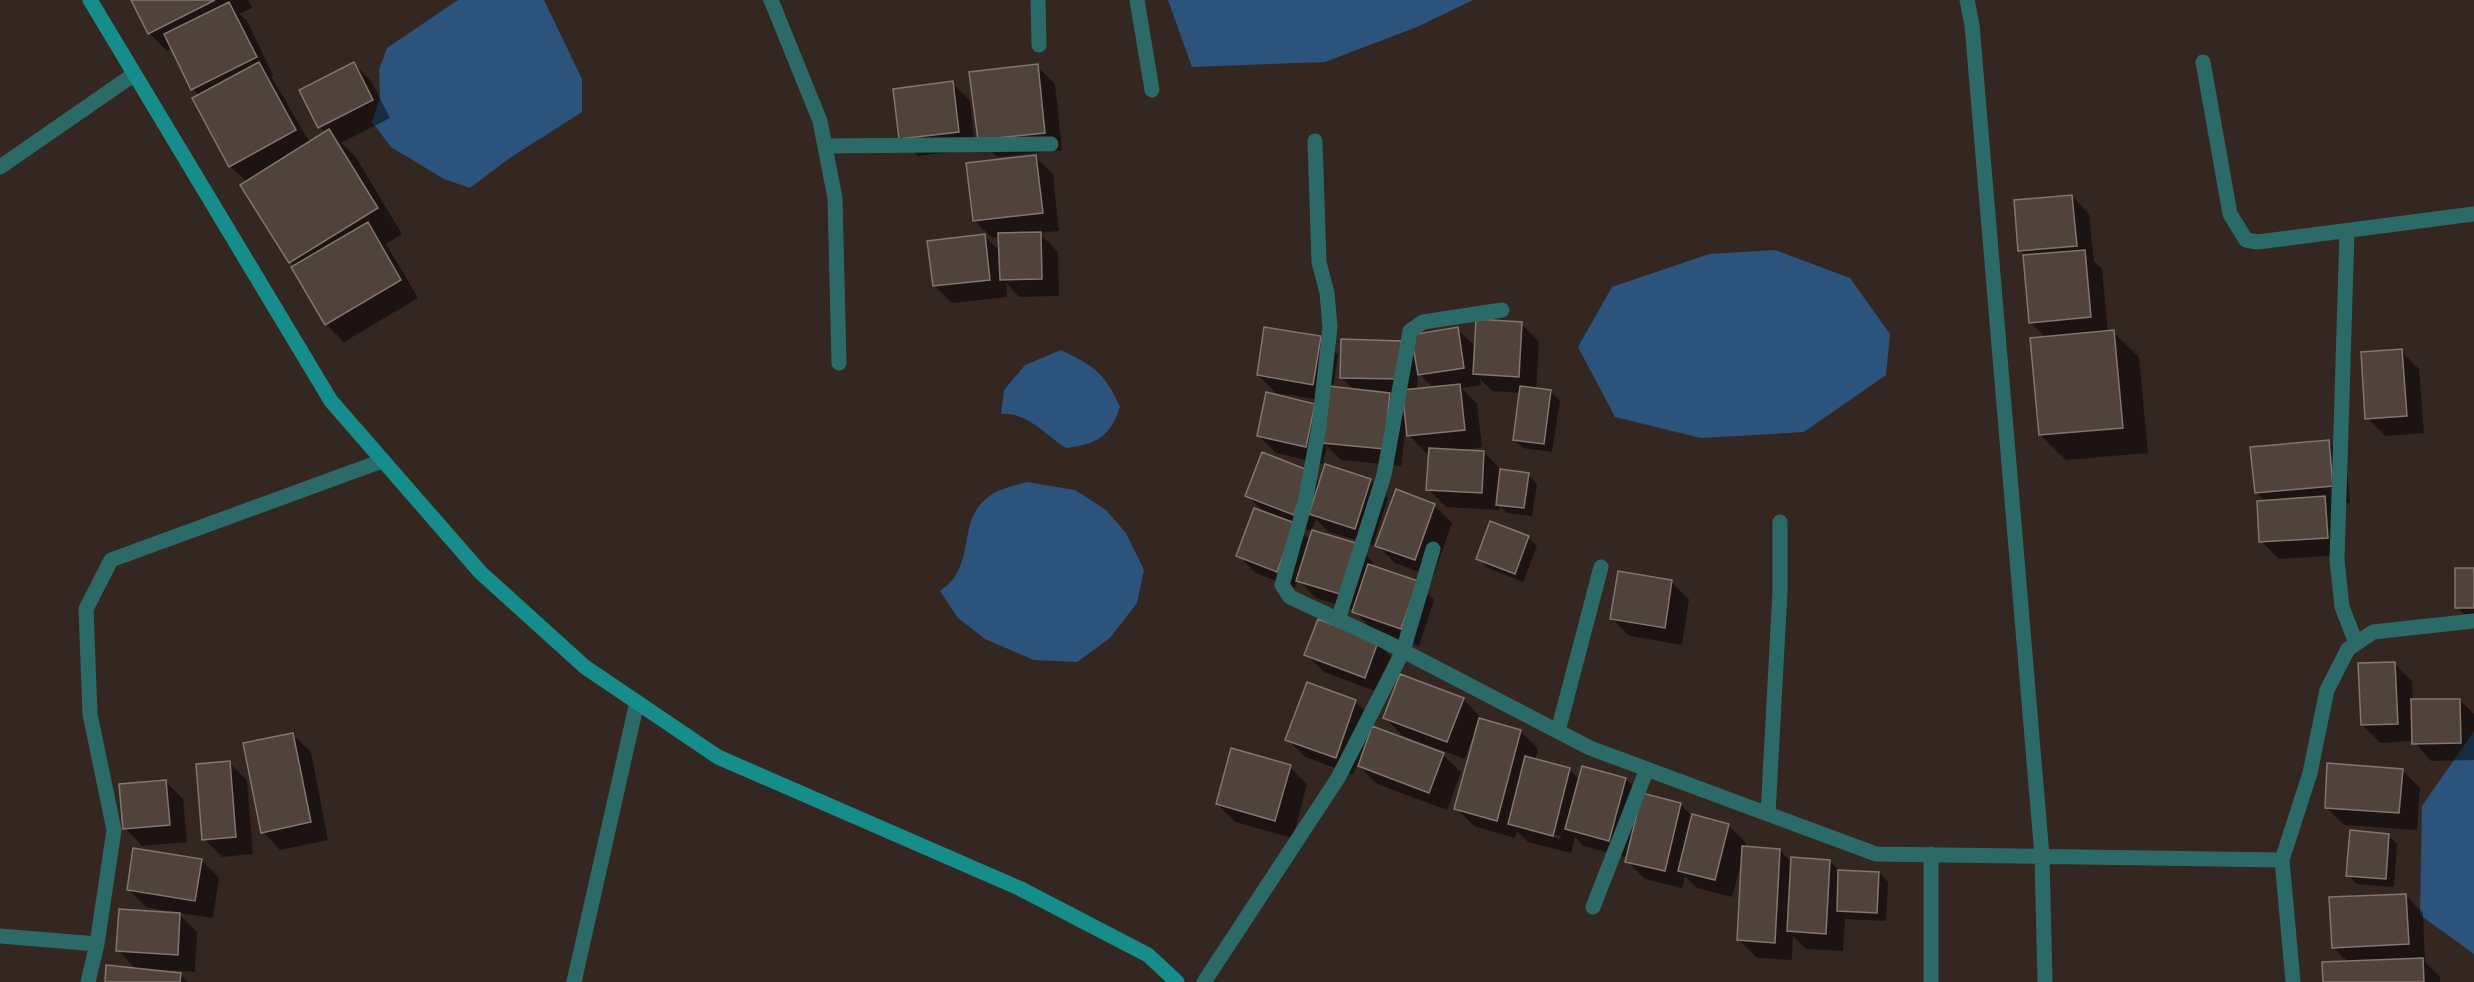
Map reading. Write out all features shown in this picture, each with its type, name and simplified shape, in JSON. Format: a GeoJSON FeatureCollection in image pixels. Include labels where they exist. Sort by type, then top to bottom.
{"type":"FeatureCollection","features":[{"type":"Feature","properties":{"kind":"main road"},"geometry":{"type":"LineString","coordinates":[[90,0],[331,401],[481,573],[585,667],[718,757],[1021,889],[1148,955],[1177,982]]}},
{"type":"Feature","properties":{"kind":"street"},"geometry":{"type":"LineString","coordinates":[[771,0],[813,101],[836,198],[839,363]]}},
{"type":"Feature","properties":{"kind":"street"},"geometry":{"type":"LineString","coordinates":[[1038,0],[1039,45]]}},
{"type":"Feature","properties":{"kind":"street"},"geometry":{"type":"LineString","coordinates":[[1137,0],[1152,90]]}},
{"type":"Feature","properties":{"kind":"street"},"geometry":{"type":"LineString","coordinates":[[1967,0],[1972,25],[2042,856],[2045,982]]}},
{"type":"Feature","properties":{"kind":"street"},"geometry":{"type":"LineString","coordinates":[[2203,62],[2230,214],[2236,228],[2246,240],[2258,242],[2347,232],[2474,214]]}},
{"type":"Feature","properties":{"kind":"street"},"geometry":{"type":"LineString","coordinates":[[0,167],[134,75]]}},
{"type":"Feature","properties":{"kind":"street"},"geometry":{"type":"LineString","coordinates":[[1315,141],[1319,262],[1327,293],[1330,327],[1319,427],[1305,503],[1282,585],[1290,597],[1403,651],[1590,748],[1876,854],[2282,861]]}},
{"type":"Feature","properties":{"kind":"street"},"geometry":{"type":"LineString","coordinates":[[825,146],[1051,144]]}},
{"type":"Feature","properties":{"kind":"street"},"geometry":{"type":"LineString","coordinates":[[2347,232],[2337,560],[2342,607],[2356,644]]}},
{"type":"Feature","properties":{"kind":"street"},"geometry":{"type":"LineString","coordinates":[[1338,620],[1384,475],[1410,331],[1423,322],[1502,309]]}},
{"type":"Feature","properties":{"kind":"street"},"geometry":{"type":"LineString","coordinates":[[88,982],[97,944],[114,830],[90,714],[86,609],[111,560],[382,461]]}},
{"type":"Feature","properties":{"kind":"street"},"geometry":{"type":"LineString","coordinates":[[1768,814],[1779,591],[1780,522]]}},
{"type":"Feature","properties":{"kind":"street"},"geometry":{"type":"LineString","coordinates":[[1204,982],[1338,778],[1403,651],[1433,549]]}},
{"type":"Feature","properties":{"kind":"street"},"geometry":{"type":"LineString","coordinates":[[1558,731],[1601,567]]}},
{"type":"Feature","properties":{"kind":"street"},"geometry":{"type":"LineString","coordinates":[[2293,982],[2282,861],[2310,773],[2327,690],[2348,649],[2373,633],[2474,621]]}},
{"type":"Feature","properties":{"kind":"street"},"geometry":{"type":"LineString","coordinates":[[574,982],[637,702]]}},
{"type":"Feature","properties":{"kind":"street"},"geometry":{"type":"LineString","coordinates":[[1593,908],[1647,769]]}},
{"type":"Feature","properties":{"kind":"street"},"geometry":{"type":"LineString","coordinates":[[1931,854],[1931,982]]}},
{"type":"Feature","properties":{"kind":"street"},"geometry":{"type":"LineString","coordinates":[[0,936],[97,944]]}},
{"type":"Feature","properties":{"kind":"water"},"geometry":{"type":"Polygon","coordinates":[[[458,0],[544,0],[582,79],[582,112],[507,160],[470,188],[444,179],[391,147],[372,122],[380,98],[379,70],[387,48],[458,0]]]}},
{"type":"Feature","properties":{"kind":"water"},"geometry":{"type":"Polygon","coordinates":[[[1168,0],[1473,0],[1417,27],[1325,62],[1192,67],[1168,0]]]}},
{"type":"Feature","properties":{"kind":"water"},"geometry":{"type":"Polygon","coordinates":[[[1775,250],[1850,278],[1890,334],[1886,375],[1804,432],[1701,438],[1615,417],[1578,347],[1612,287],[1709,254],[1775,250]]]}},
{"type":"Feature","properties":{"kind":"water"},"geometry":{"type":"Polygon","coordinates":[[[1061,350],[1097,372],[1115,395],[1120,407],[1112,426],[1101,437],[1086,444],[1066,448],[1028,420],[1011,414],[1001,414],[1004,390],[1025,365],[1061,350]]]}},
{"type":"Feature","properties":{"kind":"water"},"geometry":{"type":"Polygon","coordinates":[[[1027,482],[1075,490],[1106,510],[1126,533],[1144,570],[1137,603],[1110,638],[1077,662],[1034,660],[985,639],[958,618],[940,591],[954,578],[960,567],[971,521],[976,510],[996,492],[1027,482]]]}},
{"type":"Feature","properties":{"kind":"water"},"geometry":{"type":"Polygon","coordinates":[[[2474,731],[2474,954],[2420,915],[2422,806],[2474,731]]]}},
{"type":"Feature","properties":{"kind":"building"},"geometry":{"type":"Polygon","coordinates":[[[131,0],[215,0],[148,34],[131,0]]]}},
{"type":"Feature","properties":{"kind":"building"},"geometry":{"type":"Polygon","coordinates":[[[229,2],[257,57],[191,90],[164,34],[229,2]]]}},
{"type":"Feature","properties":{"kind":"building"},"geometry":{"type":"Polygon","coordinates":[[[259,62],[296,130],[229,167],[192,98],[259,62]]]}},
{"type":"Feature","properties":{"kind":"building"},"geometry":{"type":"Polygon","coordinates":[[[354,62],[373,100],[318,128],[299,90],[354,62]]]}},
{"type":"Feature","properties":{"kind":"building"},"geometry":{"type":"Polygon","coordinates":[[[1038,64],[1045,133],[978,140],[969,72],[1038,64]]]}},
{"type":"Feature","properties":{"kind":"building"},"geometry":{"type":"Polygon","coordinates":[[[953,81],[959,132],[899,139],[893,89],[953,81]]]}},
{"type":"Feature","properties":{"kind":"building"},"geometry":{"type":"Polygon","coordinates":[[[329,129],[378,208],[289,263],[240,185],[329,129]]]}},
{"type":"Feature","properties":{"kind":"building"},"geometry":{"type":"Polygon","coordinates":[[[1036,155],[1043,213],[973,221],[966,163],[1036,155]]]}},
{"type":"Feature","properties":{"kind":"building"},"geometry":{"type":"Polygon","coordinates":[[[2072,195],[2077,246],[2018,251],[2014,200],[2072,195]]]}},
{"type":"Feature","properties":{"kind":"building"},"geometry":{"type":"Polygon","coordinates":[[[368,222],[401,280],[325,325],[291,267],[368,222]]]}},
{"type":"Feature","properties":{"kind":"building"},"geometry":{"type":"Polygon","coordinates":[[[1041,232],[1042,279],[1000,280],[998,233],[1041,232]]]}},
{"type":"Feature","properties":{"kind":"building"},"geometry":{"type":"Polygon","coordinates":[[[985,234],[990,280],[933,286],[927,241],[985,234]]]}},
{"type":"Feature","properties":{"kind":"building"},"geometry":{"type":"Polygon","coordinates":[[[2085,250],[2091,317],[2029,323],[2023,255],[2085,250]]]}},
{"type":"Feature","properties":{"kind":"building"},"geometry":{"type":"Polygon","coordinates":[[[1476,319],[1522,322],[1519,377],[1473,374],[1476,319]]]}},
{"type":"Feature","properties":{"kind":"building"},"geometry":{"type":"Polygon","coordinates":[[[1264,327],[1321,336],[1313,385],[1257,375],[1264,327]]]}},
{"type":"Feature","properties":{"kind":"building"},"geometry":{"type":"Polygon","coordinates":[[[1458,327],[1464,368],[1418,375],[1411,335],[1458,327]]]}},
{"type":"Feature","properties":{"kind":"building"},"geometry":{"type":"Polygon","coordinates":[[[2114,330],[2123,428],[2039,435],[2030,338],[2114,330]]]}},
{"type":"Feature","properties":{"kind":"building"},"geometry":{"type":"Polygon","coordinates":[[[1341,339],[1401,341],[1400,379],[1340,378],[1341,339]]]}},
{"type":"Feature","properties":{"kind":"building"},"geometry":{"type":"Polygon","coordinates":[[[2402,349],[2407,416],[2365,419],[2361,352],[2402,349]]]}},
{"type":"Feature","properties":{"kind":"building"},"geometry":{"type":"Polygon","coordinates":[[[1460,384],[1465,430],[1407,436],[1402,390],[1460,384]]]}},
{"type":"Feature","properties":{"kind":"building"},"geometry":{"type":"Polygon","coordinates":[[[1328,386],[1390,393],[1384,449],[1322,443],[1328,386]]]}},
{"type":"Feature","properties":{"kind":"building"},"geometry":{"type":"Polygon","coordinates":[[[1520,386],[1551,390],[1544,444],[1513,440],[1520,386]]]}},
{"type":"Feature","properties":{"kind":"building"},"geometry":{"type":"Polygon","coordinates":[[[1266,392],[1315,404],[1306,447],[1257,436],[1266,392]]]}},
{"type":"Feature","properties":{"kind":"building"},"geometry":{"type":"Polygon","coordinates":[[[2329,440],[2333,486],[2255,493],[2250,447],[2329,440]]]}},
{"type":"Feature","properties":{"kind":"building"},"geometry":{"type":"Polygon","coordinates":[[[1429,448],[1484,451],[1482,493],[1426,490],[1429,448]]]}},
{"type":"Feature","properties":{"kind":"building"},"geometry":{"type":"Polygon","coordinates":[[[1262,452],[1310,471],[1294,515],[1245,496],[1262,452]]]}},
{"type":"Feature","properties":{"kind":"building"},"geometry":{"type":"Polygon","coordinates":[[[1325,464],[1371,479],[1355,529],[1309,514],[1325,464]]]}},
{"type":"Feature","properties":{"kind":"building"},"geometry":{"type":"Polygon","coordinates":[[[1500,469],[1529,473],[1524,508],[1496,505],[1500,469]]]}},
{"type":"Feature","properties":{"kind":"building"},"geometry":{"type":"Polygon","coordinates":[[[1396,489],[1435,504],[1415,560],[1375,546],[1396,489]]]}},
{"type":"Feature","properties":{"kind":"building"},"geometry":{"type":"Polygon","coordinates":[[[2325,496],[2328,538],[2259,542],[2257,501],[2325,496]]]}},
{"type":"Feature","properties":{"kind":"building"},"geometry":{"type":"Polygon","coordinates":[[[1254,508],[1295,523],[1277,572],[1236,556],[1254,508]]]}},
{"type":"Feature","properties":{"kind":"building"},"geometry":{"type":"Polygon","coordinates":[[[1490,521],[1529,536],[1515,574],[1476,559],[1490,521]]]}},
{"type":"Feature","properties":{"kind":"building"},"geometry":{"type":"Polygon","coordinates":[[[1312,530],[1356,543],[1340,594],[1296,581],[1312,530]]]}},
{"type":"Feature","properties":{"kind":"building"},"geometry":{"type":"Polygon","coordinates":[[[1368,564],[1418,581],[1401,629],[1352,612],[1368,564]]]}},
{"type":"Feature","properties":{"kind":"building"},"geometry":{"type":"Polygon","coordinates":[[[2455,568],[2474,568],[2474,608],[2455,608],[2455,568]]]}},
{"type":"Feature","properties":{"kind":"building"},"geometry":{"type":"Polygon","coordinates":[[[1618,571],[1672,580],[1665,628],[1610,619],[1618,571]]]}},
{"type":"Feature","properties":{"kind":"building"},"geometry":{"type":"Polygon","coordinates":[[[1318,619],[1378,642],[1365,678],[1304,655],[1318,619]]]}},
{"type":"Feature","properties":{"kind":"building"},"geometry":{"type":"Polygon","coordinates":[[[2395,662],[2398,724],[2361,725],[2358,663],[2395,662]]]}},
{"type":"Feature","properties":{"kind":"building"},"geometry":{"type":"Polygon","coordinates":[[[1400,674],[1464,698],[1447,742],[1383,718],[1400,674]]]}},
{"type":"Feature","properties":{"kind":"building"},"geometry":{"type":"Polygon","coordinates":[[[1307,682],[1356,700],[1336,758],[1285,740],[1307,682]]]}},
{"type":"Feature","properties":{"kind":"building"},"geometry":{"type":"Polygon","coordinates":[[[2411,699],[2460,699],[2461,743],[2412,744],[2411,699]]]}},
{"type":"Feature","properties":{"kind":"building"},"geometry":{"type":"Polygon","coordinates":[[[1479,718],[1521,730],[1497,821],[1454,809],[1479,718]]]}},
{"type":"Feature","properties":{"kind":"building"},"geometry":{"type":"Polygon","coordinates":[[[1372,726],[1444,753],[1429,793],[1358,766],[1372,726]]]}},
{"type":"Feature","properties":{"kind":"building"},"geometry":{"type":"Polygon","coordinates":[[[293,733],[311,822],[261,833],[243,743],[293,733]]]}},
{"type":"Feature","properties":{"kind":"building"},"geometry":{"type":"Polygon","coordinates":[[[1231,748],[1291,765],[1275,821],[1216,804],[1231,748]]]}},
{"type":"Feature","properties":{"kind":"building"},"geometry":{"type":"Polygon","coordinates":[[[1525,756],[1570,768],[1553,836],[1508,824],[1525,756]]]}},
{"type":"Feature","properties":{"kind":"building"},"geometry":{"type":"Polygon","coordinates":[[[230,761],[236,837],[202,840],[196,764],[230,761]]]}},
{"type":"Feature","properties":{"kind":"building"},"geometry":{"type":"Polygon","coordinates":[[[2327,763],[2403,769],[2399,813],[2325,808],[2327,763]]]}},
{"type":"Feature","properties":{"kind":"building"},"geometry":{"type":"Polygon","coordinates":[[[1582,766],[1626,778],[1609,841],[1565,829],[1582,766]]]}},
{"type":"Feature","properties":{"kind":"building"},"geometry":{"type":"Polygon","coordinates":[[[166,780],[170,825],[123,829],[119,784],[166,780]]]}},
{"type":"Feature","properties":{"kind":"building"},"geometry":{"type":"Polygon","coordinates":[[[1642,793],[1681,803],[1665,871],[1625,862],[1642,793]]]}},
{"type":"Feature","properties":{"kind":"building"},"geometry":{"type":"Polygon","coordinates":[[[1692,814],[1729,824],[1715,880],[1678,871],[1692,814]]]}},
{"type":"Feature","properties":{"kind":"building"},"geometry":{"type":"Polygon","coordinates":[[[2350,830],[2389,834],[2386,879],[2346,876],[2350,830]]]}},
{"type":"Feature","properties":{"kind":"building"},"geometry":{"type":"Polygon","coordinates":[[[1742,846],[1780,849],[1775,943],[1737,940],[1742,846]]]}},
{"type":"Feature","properties":{"kind":"building"},"geometry":{"type":"Polygon","coordinates":[[[133,848],[202,859],[195,901],[127,890],[133,848]]]}},
{"type":"Feature","properties":{"kind":"building"},"geometry":{"type":"Polygon","coordinates":[[[1791,857],[1830,860],[1826,934],[1787,931],[1791,857]]]}},
{"type":"Feature","properties":{"kind":"building"},"geometry":{"type":"Polygon","coordinates":[[[1838,870],[1879,872],[1877,913],[1837,911],[1838,870]]]}},
{"type":"Feature","properties":{"kind":"building"},"geometry":{"type":"Polygon","coordinates":[[[2406,894],[2409,944],[2332,948],[2329,897],[2406,894]]]}},
{"type":"Feature","properties":{"kind":"building"},"geometry":{"type":"Polygon","coordinates":[[[119,909],[180,913],[178,955],[116,951],[119,909]]]}},
{"type":"Feature","properties":{"kind":"building"},"geometry":{"type":"Polygon","coordinates":[[[2423,958],[2424,982],[2323,982],[2322,962],[2423,958]]]}},
{"type":"Feature","properties":{"kind":"building"},"geometry":{"type":"Polygon","coordinates":[[[106,965],[181,973],[180,982],[105,982],[106,965]]]}}]}
